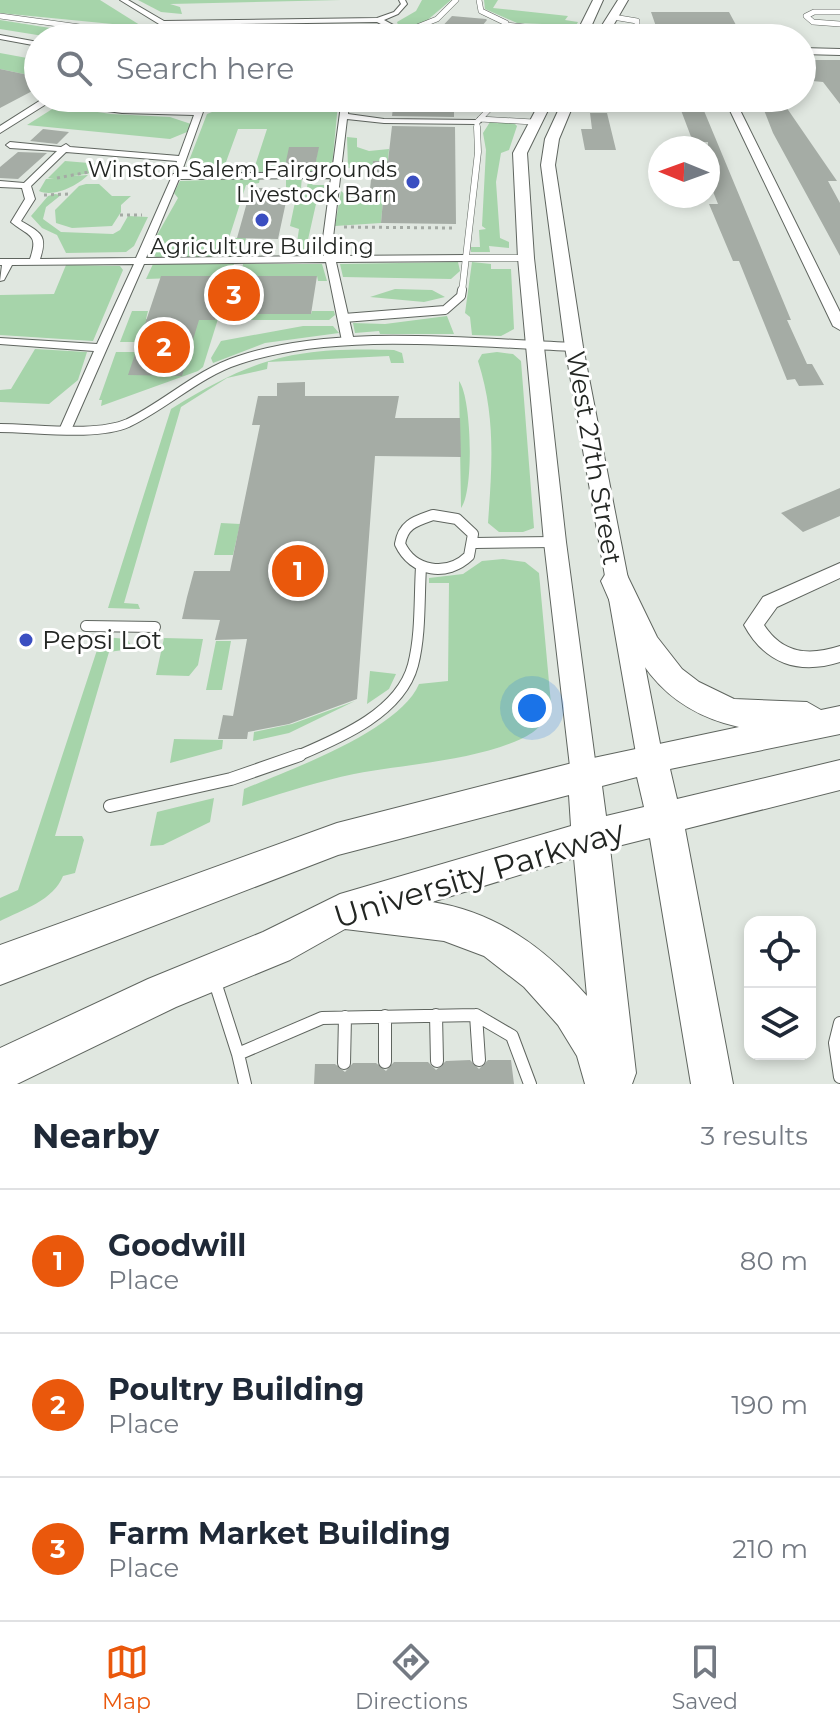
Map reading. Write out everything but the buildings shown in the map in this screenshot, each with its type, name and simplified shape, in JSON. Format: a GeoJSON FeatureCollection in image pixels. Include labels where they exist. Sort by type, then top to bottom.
{"type":"FeatureCollection","features":[{"type":"Feature","properties":{"kind":"main road"},"geometry":{"type":"LineString","coordinates":[[616,581],[648,651],[678,688],[735,713],[840,719]]}},
{"type":"Feature","properties":{"kind":"main road"},"geometry":{"type":"LineString","coordinates":[[0,965],[337,839],[650,759],[840,719]]}},
{"type":"Feature","properties":{"kind":"main road","name":"West 27th Street"},"geometry":{"type":"LineString","coordinates":[[650,759],[665,820],[712,1084]]}},
{"type":"Feature","properties":{"kind":"main road"},"geometry":{"type":"LineString","coordinates":[[584,775],[616,1084]]}},
{"type":"Feature","properties":{"kind":"main road","name":"University Parkway"},"geometry":{"type":"LineString","coordinates":[[0,1070],[212,972],[276,946],[340,912],[592,836],[840,775]]}},
{"type":"Feature","properties":{"kind":"main road"},"geometry":{"type":"LineString","coordinates":[[340,912],[455,924],[485,935],[510,951],[537,972],[566,1005],[595,1047],[606,1084]]}},
{"type":"Feature","properties":{"kind":"street"},"geometry":{"type":"LineString","coordinates":[[123,0],[163,23],[378,20],[396,13],[404,4],[402,0]]}},
{"type":"Feature","properties":{"kind":"street"},"geometry":{"type":"LineString","coordinates":[[587,24],[598,0]]}},
{"type":"Feature","properties":{"kind":"street"},"geometry":{"type":"LineString","coordinates":[[609,24],[623,0]]}},
{"type":"Feature","properties":{"kind":"street"},"geometry":{"type":"LineString","coordinates":[[378,20],[385,24]]}},
{"type":"Feature","properties":{"kind":"street"},"geometry":{"type":"LineString","coordinates":[[0,37],[24,41]]}},
{"type":"Feature","properties":{"kind":"street"},"geometry":{"type":"LineString","coordinates":[[816,51],[840,52]]}},
{"type":"Feature","properties":{"kind":"street"},"geometry":{"type":"LineString","coordinates":[[10,145],[10,139],[0,131],[28,112]]}},
{"type":"Feature","properties":{"kind":"street"},"geometry":{"type":"LineString","coordinates":[[66,428],[176,176],[199,112]]}},
{"type":"Feature","properties":{"kind":"street"},"geometry":{"type":"LineString","coordinates":[[344,112],[329,227],[329,259],[348,341]]}},
{"type":"Feature","properties":{"kind":"street","name":"West 27th Street"},"geometry":{"type":"LineString","coordinates":[[539,112],[520,153],[526,258],[555,542],[584,775]]}},
{"type":"Feature","properties":{"kind":"street","name":"West 27th Street"},"geometry":{"type":"LineString","coordinates":[[564,112],[552,139],[548,165],[574,347],[650,759]]}},
{"type":"Feature","properties":{"kind":"street"},"geometry":{"type":"LineString","coordinates":[[736,112],[840,326]]}},
{"type":"Feature","properties":{"kind":"street"},"geometry":{"type":"LineString","coordinates":[[344,116],[399,122],[478,120]]}},
{"type":"Feature","properties":{"kind":"street"},"geometry":{"type":"LineString","coordinates":[[0,154],[10,145],[66,147],[182,159]]}},
{"type":"Feature","properties":{"kind":"street"},"geometry":{"type":"LineString","coordinates":[[0,184],[26,186],[66,147]]}},
{"type":"Feature","properties":{"kind":"street"},"geometry":{"type":"LineString","coordinates":[[176,176],[336,175]]}},
{"type":"Feature","properties":{"kind":"street"},"geometry":{"type":"LineString","coordinates":[[16,222],[30,199],[26,186]]}},
{"type":"Feature","properties":{"kind":"street"},"geometry":{"type":"LineString","coordinates":[[0,223],[16,222],[37,235],[40,244],[34,261]]}},
{"type":"Feature","properties":{"kind":"street"},"geometry":{"type":"LineString","coordinates":[[0,278],[4,262],[466,258]]}},
{"type":"Feature","properties":{"kind":"street"},"geometry":{"type":"LineString","coordinates":[[0,341],[100,348]]}},
{"type":"Feature","properties":{"kind":"street"},"geometry":{"type":"LineString","coordinates":[[840,570],[770,602],[754,625],[765,646],[792,660],[823,661],[840,654]]}},
{"type":"Feature","properties":{"kind":"lane"},"geometry":{"type":"LineString","coordinates":[[424,24],[437,19],[456,0]]}},
{"type":"Feature","properties":{"kind":"lane"},"geometry":{"type":"LineString","coordinates":[[479,0],[481,11],[504,24]]}},
{"type":"Feature","properties":{"kind":"lane"},"geometry":{"type":"LineString","coordinates":[[822,0],[830,11]]}},
{"type":"Feature","properties":{"kind":"lane"},"geometry":{"type":"LineString","coordinates":[[840,12],[806,16],[813,22],[840,24]]}},
{"type":"Feature","properties":{"kind":"lane"},"geometry":{"type":"LineString","coordinates":[[0,16],[58,24]]}},
{"type":"Feature","properties":{"kind":"lane"},"geometry":{"type":"LineString","coordinates":[[613,17],[637,21],[637,24]]}},
{"type":"Feature","properties":{"kind":"lane"},"geometry":{"type":"LineString","coordinates":[[344,318],[445,310],[461,296],[478,152],[478,120],[486,112]]}},
{"type":"Feature","properties":{"kind":"lane"},"geometry":{"type":"LineString","coordinates":[[478,120],[533,122]]}},
{"type":"Feature","properties":{"kind":"lane"},"geometry":{"type":"LineString","coordinates":[[466,258],[526,258]]}},
{"type":"Feature","properties":{"kind":"lane"},"geometry":{"type":"LineString","coordinates":[[0,428],[104,429],[127,423],[182,388],[238,360],[306,344],[348,341],[536,343],[574,347]]}},
{"type":"Feature","properties":{"kind":"lane"},"geometry":{"type":"LineString","coordinates":[[433,515],[457,519],[473,534],[475,543],[466,559],[457,565],[433,569],[421,567],[410,562],[399,546],[402,529],[420,517],[433,515]]}},
{"type":"Feature","properties":{"kind":"lane"},"geometry":{"type":"LineString","coordinates":[[475,543],[555,542]]}},
{"type":"Feature","properties":{"kind":"lane"},"geometry":{"type":"LineString","coordinates":[[110,806],[162,799],[250,774],[336,739],[392,704],[412,671],[421,567]]}},
{"type":"Feature","properties":{"kind":"lane"},"geometry":{"type":"LineString","coordinates":[[86,626],[155,627]]}},
{"type":"Feature","properties":{"kind":"lane"},"geometry":{"type":"LineString","coordinates":[[212,972],[245,1084]]}},
{"type":"Feature","properties":{"kind":"lane"},"geometry":{"type":"LineString","coordinates":[[436,1015],[437,1061]]}},
{"type":"Feature","properties":{"kind":"lane"},"geometry":{"type":"LineString","coordinates":[[238,1054],[322,1018],[476,1015],[512,1036],[530,1084]]}},
{"type":"Feature","properties":{"kind":"lane"},"geometry":{"type":"LineString","coordinates":[[476,1015],[479,1060]]}},
{"type":"Feature","properties":{"kind":"lane"},"geometry":{"type":"LineString","coordinates":[[385,1016],[385,1062]]}},
{"type":"Feature","properties":{"kind":"lane"},"geometry":{"type":"LineString","coordinates":[[344,1063],[345,1017]]}},
{"type":"Feature","properties":{"kind":"lane"},"geometry":{"type":"LineString","coordinates":[[840,1023],[835,1034],[834,1055],[840,1077]]}},
{"type":"Feature","properties":{"kind":"path"},"geometry":{"type":"LineString","coordinates":[[34,178],[90,174],[116,164]]}},
{"type":"Feature","properties":{"kind":"path"},"geometry":{"type":"LineString","coordinates":[[30,199],[55,193],[70,194]]}},
{"type":"Feature","properties":{"kind":"path"},"geometry":{"type":"LineString","coordinates":[[329,227],[468,228]]}},
{"type":"Feature","properties":{"kind":"green space"},"geometry":{"type":"Polygon","coordinates":[[[0,0],[100,0],[138,24],[112,24],[0,13],[0,0]]]}},
{"type":"Feature","properties":{"kind":"green space"},"geometry":{"type":"Polygon","coordinates":[[[138,0],[341,0],[170,4],[180,7],[182,14],[161,12],[138,0]]]}},
{"type":"Feature","properties":{"kind":"green space"},"geometry":{"type":"Polygon","coordinates":[[[422,0],[451,0],[424,23],[398,24],[416,11],[422,0]]]}},
{"type":"Feature","properties":{"kind":"green space"},"geometry":{"type":"Polygon","coordinates":[[[484,0],[498,0],[493,8],[568,16],[565,20],[578,22],[517,23],[485,9],[484,0]]]}},
{"type":"Feature","properties":{"kind":"green space"},"geometry":{"type":"Polygon","coordinates":[[[0,20],[25,24],[24,33],[0,29],[0,20]]]}},
{"type":"Feature","properties":{"kind":"green space"},"geometry":{"type":"Polygon","coordinates":[[[0,53],[24,57],[24,74],[0,69],[0,53]]]}},
{"type":"Feature","properties":{"kind":"green space"},"geometry":{"type":"Polygon","coordinates":[[[48,112],[170,117],[191,124],[187,132],[170,139],[27,125],[48,112]]]}},
{"type":"Feature","properties":{"kind":"green space"},"geometry":{"type":"Polygon","coordinates":[[[337,112],[332,167],[325,171],[303,171],[305,166],[315,166],[318,148],[296,171],[253,172],[267,129],[238,129],[222,173],[185,171],[207,114],[337,112]]]}},
{"type":"Feature","properties":{"kind":"green space"},"geometry":{"type":"Polygon","coordinates":[[[490,122],[513,122],[517,126],[509,150],[501,153],[496,182],[500,238],[509,242],[509,248],[489,246],[490,252],[471,252],[471,247],[480,247],[479,230],[486,229],[482,226],[486,150],[483,133],[490,122]]]}},
{"type":"Feature","properties":{"kind":"green space"},"geometry":{"type":"Polygon","coordinates":[[[347,137],[357,138],[357,147],[369,151],[389,149],[388,161],[374,161],[373,168],[348,168],[347,137]]]}},
{"type":"Feature","properties":{"kind":"green space"},"geometry":{"type":"Polygon","coordinates":[[[65,161],[113,165],[97,172],[73,176],[88,175],[65,189],[52,193],[39,191],[46,179],[54,178],[48,178],[65,161]]]}},
{"type":"Feature","properties":{"kind":"green space"},"geometry":{"type":"Polygon","coordinates":[[[286,177],[302,177],[301,188],[307,187],[308,181],[313,185],[330,185],[327,196],[318,195],[307,244],[318,246],[305,256],[296,249],[299,229],[290,226],[295,202],[286,201],[286,177]]]}},
{"type":"Feature","properties":{"kind":"green space"},"geometry":{"type":"Polygon","coordinates":[[[260,178],[259,183],[246,185],[229,238],[246,238],[243,250],[236,257],[156,257],[148,251],[178,198],[174,193],[180,181],[260,178]]]}},
{"type":"Feature","properties":{"kind":"green space"},"geometry":{"type":"Polygon","coordinates":[[[99,184],[112,196],[131,196],[121,205],[121,212],[112,226],[72,228],[56,223],[55,210],[79,186],[99,184]]]}},
{"type":"Feature","properties":{"kind":"green space"},"geometry":{"type":"Polygon","coordinates":[[[360,189],[384,189],[381,223],[335,226],[341,191],[347,196],[360,189]]]}},
{"type":"Feature","properties":{"kind":"green space"},"geometry":{"type":"Polygon","coordinates":[[[61,195],[46,207],[43,219],[61,232],[113,234],[120,230],[128,216],[148,217],[134,246],[126,252],[66,253],[57,235],[42,228],[31,216],[48,196],[61,195]]]}},
{"type":"Feature","properties":{"kind":"green space"},"geometry":{"type":"Polygon","coordinates":[[[458,262],[460,271],[451,279],[343,277],[340,264],[458,262]]]}},
{"type":"Feature","properties":{"kind":"green space"},"geometry":{"type":"Polygon","coordinates":[[[472,262],[491,264],[491,269],[511,269],[514,329],[501,336],[472,335],[470,317],[465,313],[472,262]]]}},
{"type":"Feature","properties":{"kind":"green space"},"geometry":{"type":"Polygon","coordinates":[[[153,264],[234,264],[230,276],[146,279],[153,264]]]}},
{"type":"Feature","properties":{"kind":"green space"},"geometry":{"type":"Polygon","coordinates":[[[243,264],[322,264],[327,281],[318,281],[317,276],[241,276],[243,264]]]}},
{"type":"Feature","properties":{"kind":"green space"},"geometry":{"type":"Polygon","coordinates":[[[66,265],[120,266],[123,270],[93,341],[0,335],[0,295],[54,294],[66,265]]]}},
{"type":"Feature","properties":{"kind":"green space"},"geometry":{"type":"Polygon","coordinates":[[[395,289],[432,290],[445,297],[424,302],[370,297],[395,289]]]}},
{"type":"Feature","properties":{"kind":"green space"},"geometry":{"type":"Polygon","coordinates":[[[132,311],[148,311],[146,319],[218,319],[203,367],[198,371],[101,406],[102,400],[99,400],[116,352],[136,352],[129,375],[182,375],[140,342],[120,342],[132,311]]]}},
{"type":"Feature","properties":{"kind":"green space"},"geometry":{"type":"Polygon","coordinates":[[[312,311],[334,311],[335,315],[329,320],[233,320],[229,314],[311,314],[312,311]]]}},
{"type":"Feature","properties":{"kind":"green space"},"geometry":{"type":"Polygon","coordinates":[[[447,316],[454,334],[355,333],[353,323],[385,324],[447,316]]]}},
{"type":"Feature","properties":{"kind":"green space"},"geometry":{"type":"Polygon","coordinates":[[[303,326],[333,326],[339,333],[265,343],[213,363],[211,358],[221,341],[303,326]]]}},
{"type":"Feature","properties":{"kind":"green space"},"geometry":{"type":"Polygon","coordinates":[[[35,349],[87,352],[78,380],[49,404],[0,402],[0,390],[11,389],[35,349]]]}},
{"type":"Feature","properties":{"kind":"green space"},"geometry":{"type":"Polygon","coordinates":[[[394,350],[402,353],[404,363],[391,363],[389,356],[268,362],[267,369],[227,378],[181,407],[124,603],[138,604],[140,609],[108,608],[171,409],[227,377],[276,359],[329,351],[394,350]]]}},
{"type":"Feature","properties":{"kind":"green space"},"geometry":{"type":"Polygon","coordinates":[[[482,354],[513,354],[521,361],[534,528],[523,532],[499,532],[488,523],[490,422],[478,361],[482,354]]]}},
{"type":"Feature","properties":{"kind":"green space"},"geometry":{"type":"Polygon","coordinates":[[[459,381],[467,406],[470,445],[468,484],[461,508],[459,381]]]}},
{"type":"Feature","properties":{"kind":"green space"},"geometry":{"type":"Polygon","coordinates":[[[221,523],[240,524],[233,555],[214,555],[221,523]]]}},
{"type":"Feature","properties":{"kind":"green space"},"geometry":{"type":"Polygon","coordinates":[[[503,559],[525,562],[539,573],[551,704],[537,729],[521,739],[482,752],[354,774],[242,806],[244,789],[315,760],[367,732],[408,701],[419,684],[448,681],[449,583],[429,583],[429,578],[463,574],[482,561],[503,559]]]}},
{"type":"Feature","properties":{"kind":"green space"},"geometry":{"type":"Polygon","coordinates":[[[104,637],[127,639],[131,645],[109,652],[55,836],[82,836],[84,840],[75,873],[63,876],[45,898],[0,921],[0,898],[18,890],[98,647],[104,637]]]}},
{"type":"Feature","properties":{"kind":"green space"},"geometry":{"type":"Polygon","coordinates":[[[164,638],[203,639],[198,665],[189,676],[156,675],[164,638]]]}},
{"type":"Feature","properties":{"kind":"green space"},"geometry":{"type":"Polygon","coordinates":[[[216,641],[231,641],[222,690],[206,690],[216,641]]]}},
{"type":"Feature","properties":{"kind":"green space"},"geometry":{"type":"Polygon","coordinates":[[[370,671],[396,674],[389,689],[367,704],[370,671]]]}},
{"type":"Feature","properties":{"kind":"green space"},"geometry":{"type":"Polygon","coordinates":[[[355,701],[289,733],[253,741],[254,732],[292,724],[355,701]]]}},
{"type":"Feature","properties":{"kind":"green space"},"geometry":{"type":"Polygon","coordinates":[[[174,739],[223,740],[222,749],[170,763],[174,739]]]}},
{"type":"Feature","properties":{"kind":"green space"},"geometry":{"type":"Polygon","coordinates":[[[214,798],[210,822],[163,845],[150,846],[157,812],[214,798]]]}},
{"type":"Feature","properties":{"kind":"place","name":"Winston-Salem Fairgrounds Livestock Barn"},"geometry":{"type":"Point","coordinates":[413,182]}},
{"type":"Feature","properties":{"kind":"place","name":"Agriculture Building"},"geometry":{"type":"Point","coordinates":[262,220]}},
{"type":"Feature","properties":{"kind":"place","name":"Farm Market Building"},"geometry":{"type":"Point","coordinates":[234,295]}},
{"type":"Feature","properties":{"kind":"place","name":"Poultry Building"},"geometry":{"type":"Point","coordinates":[164,347]}},
{"type":"Feature","properties":{"kind":"place","name":"Goodwill"},"geometry":{"type":"Point","coordinates":[298,571]}},
{"type":"Feature","properties":{"kind":"place","name":"Pepsi Lot"},"geometry":{"type":"Point","coordinates":[26,640]}}]}
